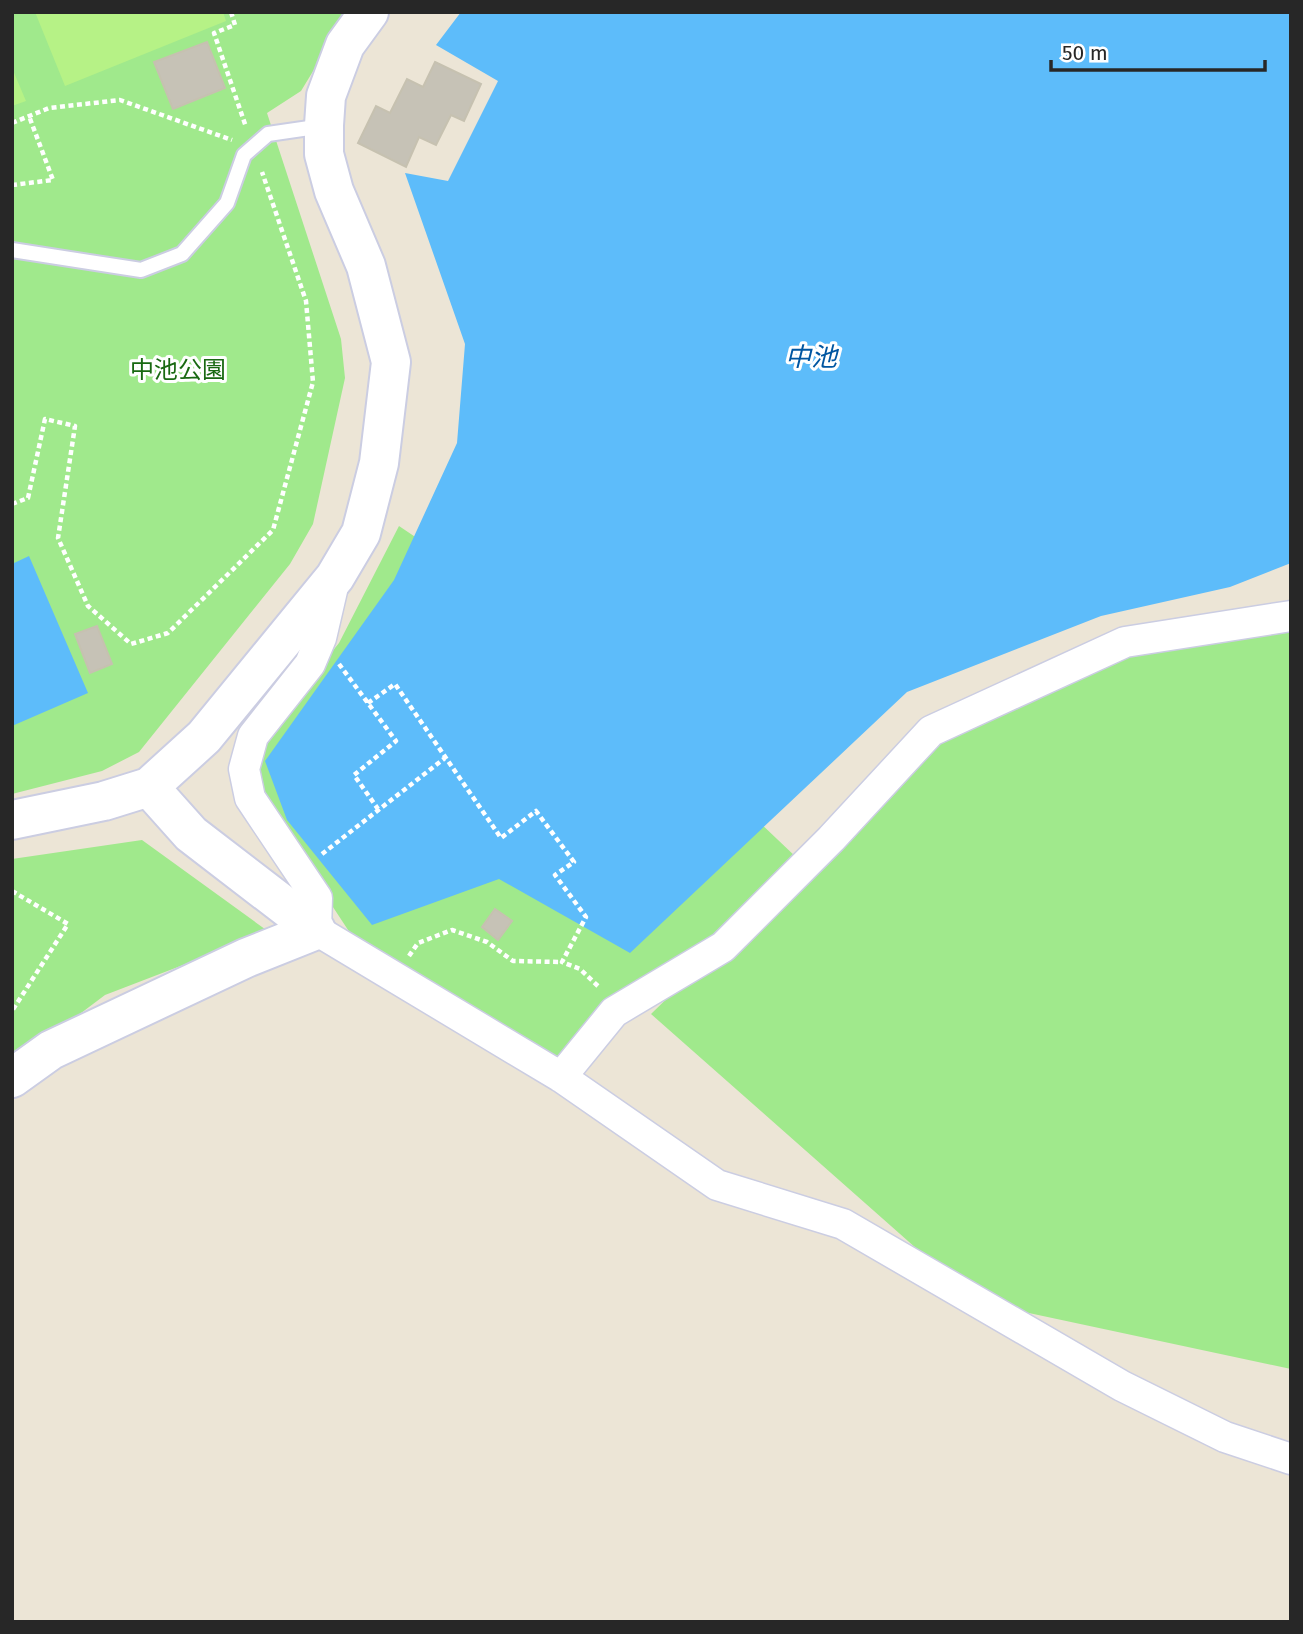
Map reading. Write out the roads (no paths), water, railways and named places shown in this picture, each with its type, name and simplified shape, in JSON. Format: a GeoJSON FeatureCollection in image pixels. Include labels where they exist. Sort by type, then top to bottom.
{"type":"FeatureCollection","features":[{"type":"Feature","properties":{"kind":"street"},"geometry":{"type":"LineString","coordinates":[[12,820],[104,802],[149,788],[204,737],[335,577],[362,533],[379,463],[391,362],[366,266],[334,191],[324,154],[324,125],[326,96],[345,45],[369,12]]}},
{"type":"Feature","properties":{"kind":"street"},"geometry":{"type":"LineString","coordinates":[[316,930],[317,898],[250,798],[244,769],[253,736],[310,664],[321,638],[335,577]]}},
{"type":"Feature","properties":{"kind":"street"},"geometry":{"type":"LineString","coordinates":[[561,1077],[614,1012],[723,947],[831,839],[931,731],[1125,642],[1291,616]]}},
{"type":"Feature","properties":{"kind":"street"},"geometry":{"type":"LineString","coordinates":[[149,788],[191,834],[316,930],[561,1077],[717,1185],[843,1224],[1122,1386],[1225,1437],[1291,1459]]}},
{"type":"Feature","properties":{"kind":"street"},"geometry":{"type":"LineString","coordinates":[[12,1078],[51,1050],[246,958],[316,930]]}},
{"type":"Feature","properties":{"kind":"lane"},"geometry":{"type":"LineString","coordinates":[[12,250],[141,270],[182,254],[228,204],[244,155],[268,134],[324,125]]}},
{"type":"Feature","properties":{"kind":"water","name":"中池"},"geometry":{"type":"Polygon","coordinates":[[[461,12],[1291,12],[1291,563],[1230,587],[1101,616],[907,692],[630,953],[499,879],[372,925],[287,820],[265,761],[394,580],[457,443],[465,344],[405,173],[448,181],[498,81],[436,45],[461,12]]]}},
{"type":"Feature","properties":{"kind":"water"},"geometry":{"type":"Polygon","coordinates":[[[29,556],[88,693],[12,726],[12,564],[29,556]]]}},
{"type":"Feature","properties":{"kind":"park label","name":"中池公園"},"geometry":{"type":"Point","coordinates":[178,370]}}]}
